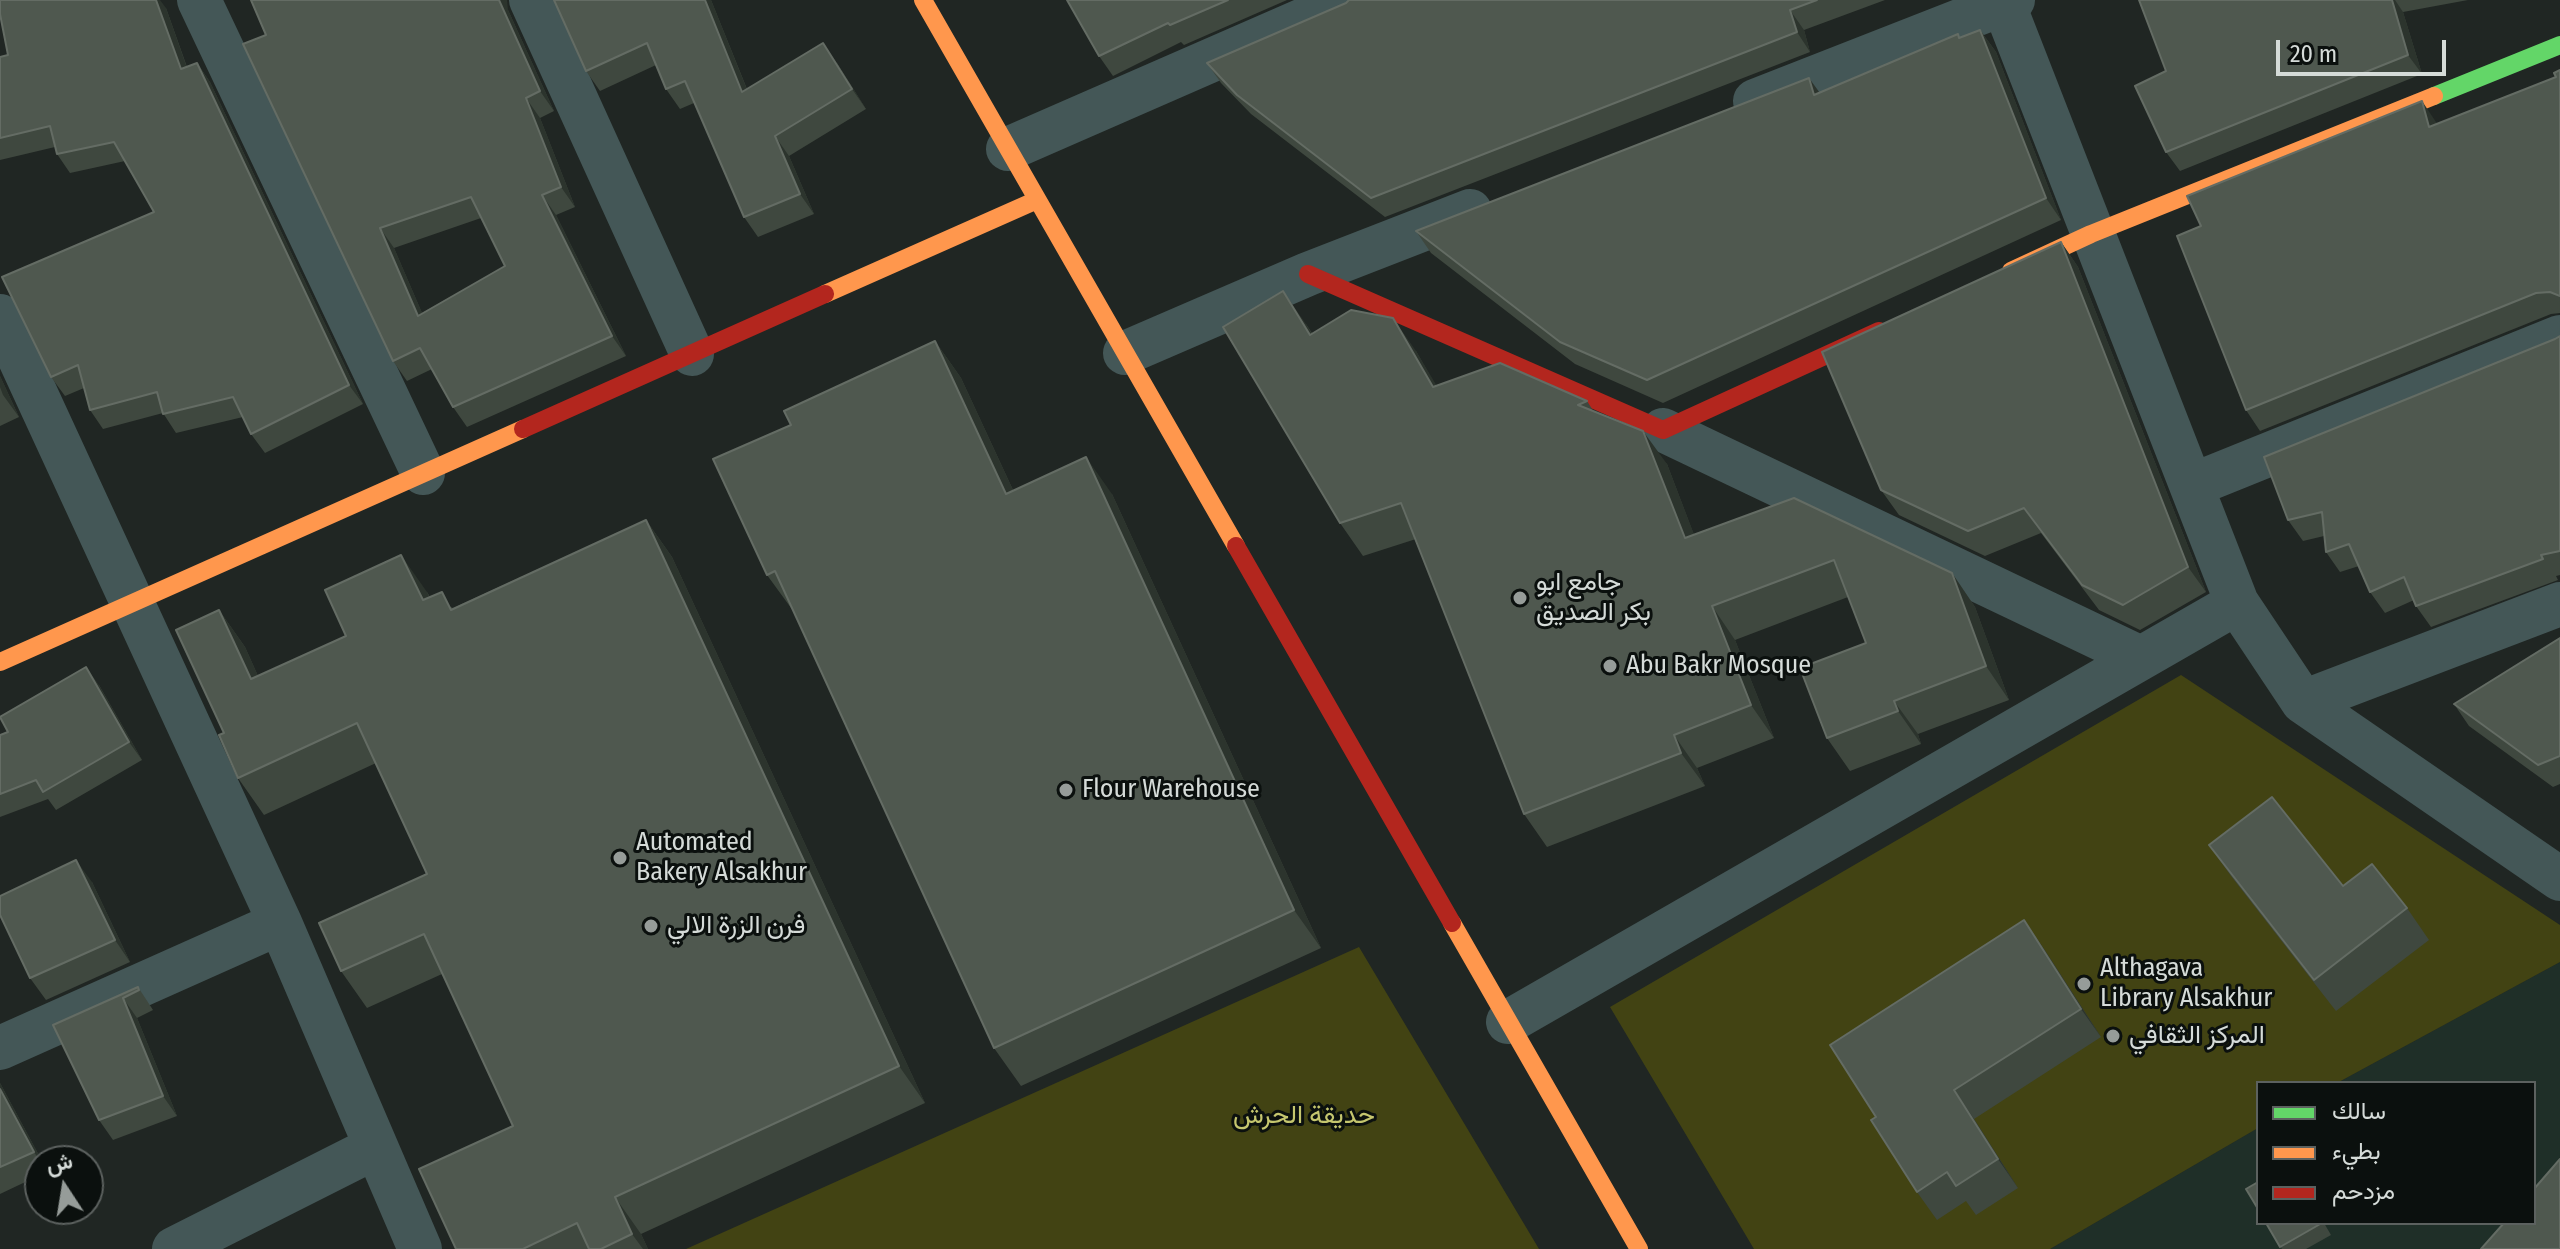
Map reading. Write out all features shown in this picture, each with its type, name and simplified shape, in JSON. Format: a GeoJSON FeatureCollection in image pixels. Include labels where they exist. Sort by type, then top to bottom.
{"type":"FeatureCollection","features":[{"type":"Feature","properties":{"kind":"main road"},"geometry":{"type":"LineString","coordinates":[[923,0],[1639,1249]]}},
{"type":"Feature","properties":{"kind":"main road"},"geometry":{"type":"LineString","coordinates":[[1991,280],[2091,234],[2560,45]]}},
{"type":"Feature","properties":{"kind":"main road"},"geometry":{"type":"LineString","coordinates":[[0,662],[1037,200]]}},
{"type":"Feature","properties":{"kind":"main road"},"geometry":{"type":"LineString","coordinates":[[1308,274],[1663,430],[1891,326]]}},
{"type":"Feature","properties":{"kind":"street"},"geometry":{"type":"LineString","coordinates":[[199,0],[423,473]]}},
{"type":"Feature","properties":{"kind":"street"},"geometry":{"type":"LineString","coordinates":[[531,0],[692,354]]}},
{"type":"Feature","properties":{"kind":"street"},"geometry":{"type":"LineString","coordinates":[[1008,149],[1349,0]]}},
{"type":"Feature","properties":{"kind":"street"},"geometry":{"type":"LineString","coordinates":[[1722,113],[2006,1],[2091,234],[2193,485],[2237,603],[2303,702],[2560,879]]}},
{"type":"Feature","properties":{"kind":"street"},"geometry":{"type":"LineString","coordinates":[[1125,353],[1308,274],[1500,199]]}},
{"type":"Feature","properties":{"kind":"street"},"geometry":{"type":"LineString","coordinates":[[0,316],[280,923],[374,1148],[420,1249]]}},
{"type":"Feature","properties":{"kind":"street"},"geometry":{"type":"LineString","coordinates":[[2193,485],[2560,337]]}},
{"type":"Feature","properties":{"kind":"street"},"geometry":{"type":"LineString","coordinates":[[1663,430],[2141,658]]}},
{"type":"Feature","properties":{"kind":"street"},"geometry":{"type":"LineString","coordinates":[[1508,1022],[2237,603]]}},
{"type":"Feature","properties":{"kind":"street"},"geometry":{"type":"LineString","coordinates":[[2303,702],[2560,604]]}},
{"type":"Feature","properties":{"kind":"street"},"geometry":{"type":"LineString","coordinates":[[0,1048],[280,923]]}},
{"type":"Feature","properties":{"kind":"street"},"geometry":{"type":"LineString","coordinates":[[174,1249],[374,1148]]}},
{"type":"Feature","properties":{"kind":"shaded area"},"geometry":{"type":"Polygon","coordinates":[[[2560,962],[2560,1249],[2050,1249],[2256,1129],[2256,1225],[2536,1225],[2536,1081],[2341,1081],[2560,962]]]}},
{"type":"Feature","properties":{"kind":"green space","name":"Althagava Library Alsakhur"},"geometry":{"type":"Polygon","coordinates":[[[2181,675],[2560,925],[2560,962],[2341,1081],[2256,1081],[2256,1129],[2050,1249],[1754,1249],[1610,1007],[2181,675]]]}},
{"type":"Feature","properties":{"kind":"green space","name":"حديقة الحرش"},"geometry":{"type":"Polygon","coordinates":[[[1359,947],[1539,1249],[686,1249],[1359,947]]]}},
{"type":"Feature","properties":{"kind":"building"},"geometry":{"type":"Polygon","coordinates":[[[0,0],[156,0],[181,69],[197,63],[349,385],[251,434],[233,397],[163,414],[157,392],[90,410],[78,365],[51,377],[2,277],[154,212],[114,142],[57,154],[50,126],[0,138],[0,57],[8,55],[0,0]]]}},
{"type":"Feature","properties":{"kind":"building"},"geometry":{"type":"Polygon","coordinates":[[[251,0],[499,0],[540,91],[526,98],[561,187],[542,195],[612,336],[453,407],[420,348],[393,361],[243,44],[266,35],[251,0]],[[471,197],[380,228],[418,316],[505,266],[471,197]]]}},
{"type":"Feature","properties":{"kind":"building"},"geometry":{"type":"Polygon","coordinates":[[[554,0],[705,0],[742,92],[823,43],[852,89],[775,136],[800,194],[744,217],[685,81],[666,89],[647,43],[586,71],[554,0]]]}},
{"type":"Feature","properties":{"kind":"building"},"geometry":{"type":"Polygon","coordinates":[[[1067,0],[1228,0],[1170,25],[1168,23],[1099,56],[1067,0]]]}},
{"type":"Feature","properties":{"kind":"building"},"geometry":{"type":"Polygon","coordinates":[[[1349,0],[1817,0],[1790,10],[1797,32],[1371,198],[1237,95],[1207,63],[1349,0]]]}},
{"type":"Feature","properties":{"kind":"building"},"geometry":{"type":"Polygon","coordinates":[[[2139,0],[2392,0],[2408,55],[2166,152],[2135,86],[2166,71],[2139,0]]]}},
{"type":"Feature","properties":{"kind":"building"},"geometry":{"type":"Polygon","coordinates":[[[1980,30],[2046,198],[1647,380],[1560,342],[1416,231],[1809,78],[1814,95],[1958,34],[1959,38],[1980,30]]]}},
{"type":"Feature","properties":{"kind":"building"},"geometry":{"type":"Polygon","coordinates":[[[2560,70],[2560,296],[2550,292],[2536,293],[2246,410],[2177,236],[2201,226],[2187,196],[2422,101],[2429,127],[2556,77],[2554,73],[2560,70]]]}},
{"type":"Feature","properties":{"kind":"building"},"geometry":{"type":"Polygon","coordinates":[[[2061,242],[2188,567],[2123,605],[2082,585],[2024,508],[1968,531],[1881,490],[1822,352],[2061,242]]]}},
{"type":"Feature","properties":{"kind":"building"},"geometry":{"type":"Polygon","coordinates":[[[1283,291],[1310,335],[1351,310],[1393,318],[1433,387],[1500,363],[1587,401],[1578,405],[1643,431],[1685,538],[1794,498],[1952,573],[1986,666],[1894,701],[1898,711],[1827,738],[1800,668],[1866,643],[1834,560],[1712,606],[1751,705],[1674,735],[1681,753],[1524,814],[1401,503],[1340,523],[1223,327],[1283,291]]]}},
{"type":"Feature","properties":{"kind":"building"},"geometry":{"type":"Polygon","coordinates":[[[2560,336],[2560,551],[2541,555],[2543,559],[2416,606],[2404,577],[2370,592],[2349,544],[2326,552],[2322,512],[2288,520],[2264,457],[2560,336]]]}},
{"type":"Feature","properties":{"kind":"building","name":"Flour Warehouse"},"geometry":{"type":"Polygon","coordinates":[[[935,341],[1006,494],[1086,457],[1294,910],[994,1048],[775,571],[767,575],[713,459],[791,425],[784,411],[935,341]]]}},
{"type":"Feature","properties":{"kind":"building","name":"Automated Bakery Alsakhur"},"geometry":{"type":"Polygon","coordinates":[[[646,520],[899,1066],[615,1197],[632,1234],[601,1249],[589,1249],[577,1223],[523,1249],[456,1249],[419,1169],[513,1126],[424,934],[341,971],[319,923],[427,874],[357,723],[238,778],[219,735],[224,733],[176,630],[219,610],[251,679],[346,636],[325,590],[401,555],[423,600],[442,592],[451,610],[646,520]]]}},
{"type":"Feature","properties":{"kind":"building"},"geometry":{"type":"Polygon","coordinates":[[[2560,638],[2560,756],[2538,765],[2454,704],[2560,638]]]}},
{"type":"Feature","properties":{"kind":"building"},"geometry":{"type":"Polygon","coordinates":[[[86,667],[129,742],[43,792],[36,780],[0,794],[0,735],[8,732],[0,717],[86,667]]]}},
{"type":"Feature","properties":{"kind":"building"},"geometry":{"type":"Polygon","coordinates":[[[2272,797],[2343,886],[2372,864],[2407,908],[2314,980],[2209,845],[2272,797]]]}},
{"type":"Feature","properties":{"kind":"building"},"geometry":{"type":"Polygon","coordinates":[[[76,860],[115,940],[30,978],[0,915],[0,896],[76,860]]]}},
{"type":"Feature","properties":{"kind":"building"},"geometry":{"type":"Polygon","coordinates":[[[2024,920],[2081,1009],[1954,1090],[1998,1159],[1956,1186],[1947,1172],[1917,1192],[1871,1120],[1876,1117],[1830,1045],[2024,920]]]}},
{"type":"Feature","properties":{"kind":"building"},"geometry":{"type":"Polygon","coordinates":[[[138,987],[139,990],[123,998],[163,1096],[99,1120],[53,1025],[138,987]]]}},
{"type":"Feature","properties":{"kind":"building"},"geometry":{"type":"Polygon","coordinates":[[[0,1089],[30,1145],[24,1145],[24,1156],[0,1167],[0,1089]]]}},
{"type":"Feature","properties":{"kind":"building"},"geometry":{"type":"Polygon","coordinates":[[[2560,1159],[2560,1249],[2481,1249],[2502,1225],[2536,1225],[2536,1187],[2560,1159]]]}},
{"type":"Feature","properties":{"kind":"building"},"geometry":{"type":"Polygon","coordinates":[[[2256,1183],[2256,1206],[2246,1189],[2256,1183]]]}},
{"type":"Feature","properties":{"kind":"building"},"geometry":{"type":"Polygon","coordinates":[[[2267,1225],[2318,1225],[2280,1247],[2267,1225]]]}},
{"type":"Feature","properties":{"kind":"traffic: fast"},"geometry":{"type":"LineString","coordinates":[[2434,96],[2560,45]]}},
{"type":"Feature","properties":{"kind":"traffic: slow"},"geometry":{"type":"LineString","coordinates":[[923,0],[1236,546]]}},
{"type":"Feature","properties":{"kind":"traffic: slow"},"geometry":{"type":"LineString","coordinates":[[2011,271],[2091,234],[2434,96]]}},
{"type":"Feature","properties":{"kind":"traffic: slow"},"geometry":{"type":"LineString","coordinates":[[825,294],[1037,200]]}},
{"type":"Feature","properties":{"kind":"traffic: slow"},"geometry":{"type":"LineString","coordinates":[[0,662],[523,429]]}},
{"type":"Feature","properties":{"kind":"traffic: slow"},"geometry":{"type":"LineString","coordinates":[[1452,923],[1639,1249]]}},
{"type":"Feature","properties":{"kind":"traffic: jam"},"geometry":{"type":"LineString","coordinates":[[1308,274],[1663,430],[1879,331]]}},
{"type":"Feature","properties":{"kind":"traffic: jam"},"geometry":{"type":"LineString","coordinates":[[523,429],[825,294]]}},
{"type":"Feature","properties":{"kind":"traffic: jam"},"geometry":{"type":"LineString","coordinates":[[1236,546],[1452,923]]}},
{"type":"Feature","properties":{"kind":"place","name":"جامع ابو بكر الصديق"},"geometry":{"type":"Point","coordinates":[1520,598]}},
{"type":"Feature","properties":{"kind":"place","name":"Abu Bakr Mosque"},"geometry":{"type":"Point","coordinates":[1610,666]}},
{"type":"Feature","properties":{"kind":"place","name":"Flour Warehouse"},"geometry":{"type":"Point","coordinates":[1066,790]}},
{"type":"Feature","properties":{"kind":"place","name":"Automated Bakery Alsakhur"},"geometry":{"type":"Point","coordinates":[620,858]}},
{"type":"Feature","properties":{"kind":"place","name":"فرن الزرة الالي"},"geometry":{"type":"Point","coordinates":[651,926]}},
{"type":"Feature","properties":{"kind":"place","name":"Althagava Library Alsakhur"},"geometry":{"type":"Point","coordinates":[2084,984]}},
{"type":"Feature","properties":{"kind":"place","name":"المركز الثقافي"},"geometry":{"type":"Point","coordinates":[2113,1036]}}]}
